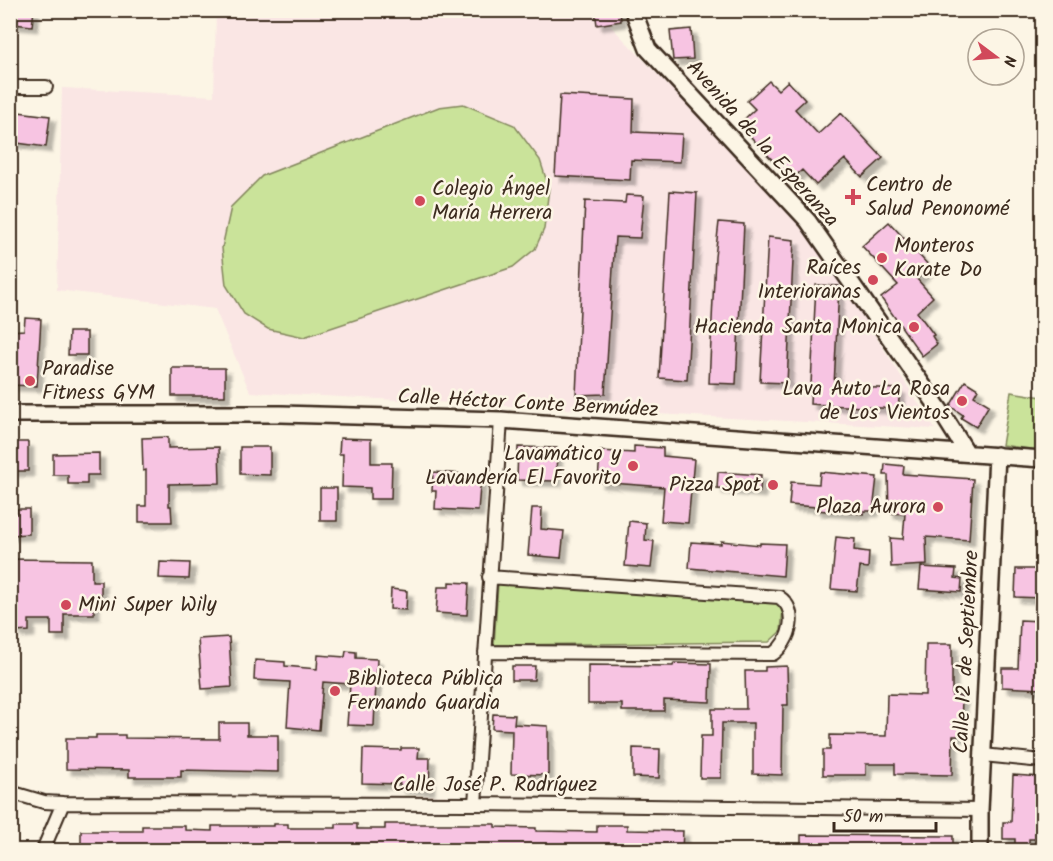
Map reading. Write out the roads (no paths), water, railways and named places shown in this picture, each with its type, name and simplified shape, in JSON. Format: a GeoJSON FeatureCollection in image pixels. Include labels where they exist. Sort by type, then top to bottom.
{"type":"FeatureCollection","features":[{"type":"Feature","properties":{"kind":"street","name":"Avenida de la Esperanza"},"geometry":{"type":"LineString","coordinates":[[633,10],[648,49],[808,221],[940,410],[967,453]]}},
{"type":"Feature","properties":{"kind":"street"},"geometry":{"type":"LineString","coordinates":[[10,87],[46,87]]}},
{"type":"Feature","properties":{"kind":"street","name":"Calle Héctor Conte Bermúdez"},"geometry":{"type":"LineString","coordinates":[[10,414],[281,414],[501,420],[1042,459]]}},
{"type":"Feature","properties":{"kind":"street"},"geometry":{"type":"LineString","coordinates":[[475,804],[501,420]]}},
{"type":"Feature","properties":{"kind":"street","name":"Calle 12 de Septiembre"},"geometry":{"type":"LineString","coordinates":[[980,850],[996,455]]}},
{"type":"Feature","properties":{"kind":"street"},"geometry":{"type":"LineString","coordinates":[[484,652],[773,654],[788,637],[790,618],[787,603],[779,597],[489,577]]}},
{"type":"Feature","properties":{"kind":"street"},"geometry":{"type":"LineString","coordinates":[[983,755],[1042,761]]}},
{"type":"Feature","properties":{"kind":"street","name":"Calle José P. Rodríguez"},"geometry":{"type":"LineString","coordinates":[[10,792],[44,802],[63,803],[475,804],[980,810]]}},
{"type":"Feature","properties":{"kind":"street"},"geometry":{"type":"LineString","coordinates":[[43,850],[63,803]]}},
{"type":"Feature","properties":{"kind":"place","name":"Centro de Salud Penonomé"},"geometry":{"type":"Point","coordinates":[853,197]}},
{"type":"Feature","properties":{"kind":"place","name":"Colegio Ángel María Herrera"},"geometry":{"type":"Point","coordinates":[420,201]}},
{"type":"Feature","properties":{"kind":"place","name":"Monteros Karate Do"},"geometry":{"type":"Point","coordinates":[882,258]}},
{"type":"Feature","properties":{"kind":"place","name":"Raíces Interioranas"},"geometry":{"type":"Point","coordinates":[873,280]}},
{"type":"Feature","properties":{"kind":"place","name":"Hacienda Santa Monica"},"geometry":{"type":"Point","coordinates":[914,327]}},
{"type":"Feature","properties":{"kind":"place","name":"Paradise Fitness GYM"},"geometry":{"type":"Point","coordinates":[30,381]}},
{"type":"Feature","properties":{"kind":"place","name":"Lava Auto La Rosa de Los Vientos"},"geometry":{"type":"Point","coordinates":[962,401]}},
{"type":"Feature","properties":{"kind":"place","name":"Lavamático y Lavandería El Favorito"},"geometry":{"type":"Point","coordinates":[633,466]}},
{"type":"Feature","properties":{"kind":"place","name":"Pizza Spot"},"geometry":{"type":"Point","coordinates":[773,485]}},
{"type":"Feature","properties":{"kind":"place","name":"Plaza Aurora"},"geometry":{"type":"Point","coordinates":[938,507]}},
{"type":"Feature","properties":{"kind":"place","name":"Mini Super Wily"},"geometry":{"type":"Point","coordinates":[66,605]}},
{"type":"Feature","properties":{"kind":"place","name":"Biblioteca Pública Fernando Guardia"},"geometry":{"type":"Point","coordinates":[335,691]}}]}
